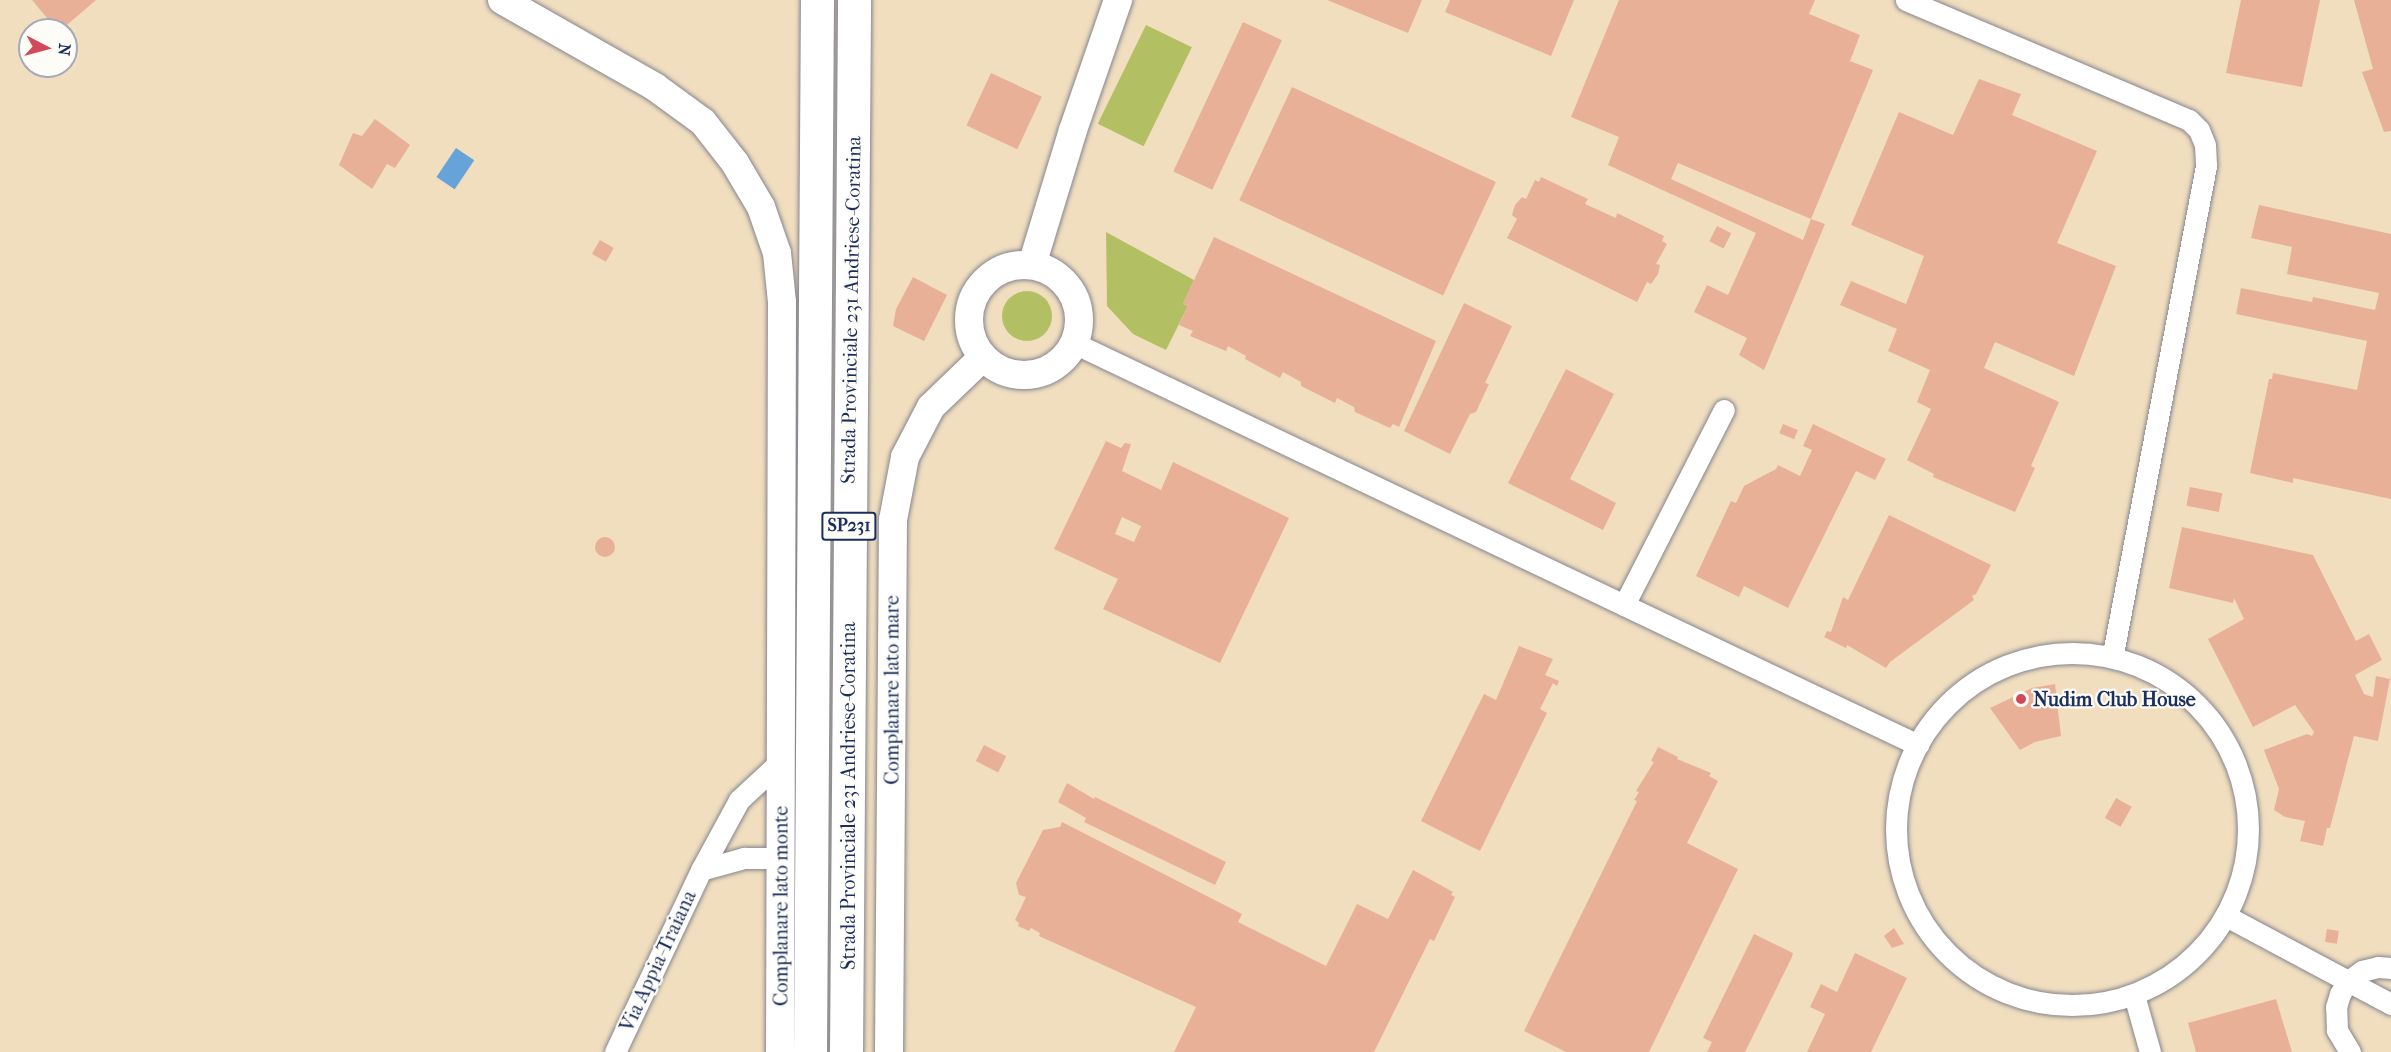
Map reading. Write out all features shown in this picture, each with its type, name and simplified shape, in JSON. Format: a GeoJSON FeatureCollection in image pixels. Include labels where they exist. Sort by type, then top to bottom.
{"type":"FeatureCollection","features":[{"type":"Feature","properties":{"kind":"highway","name":"Strada Provinciale 231 Andriese-Coratina"},"geometry":{"type":"LineString","coordinates":[[810,1052],[818,0]]}},
{"type":"Feature","properties":{"kind":"highway","name":"Strada Provinciale 231 Andriese-Coratina"},"geometry":{"type":"LineString","coordinates":[[846,1052],[854,0]]}},
{"type":"Feature","properties":{"kind":"street","name":"Complanare lato monte"},"geometry":{"type":"LineString","coordinates":[[502,0],[656,87],[703,122],[735,163],[761,207],[777,253],[782,302],[780,1052]]}},
{"type":"Feature","properties":{"kind":"street"},"geometry":{"type":"LineString","coordinates":[[1032,264],[1073,130],[1118,0]]}},
{"type":"Feature","properties":{"kind":"street"},"geometry":{"type":"LineString","coordinates":[[1906,0],[2188,120],[2199,130],[2205,146],[2206,166],[2112,657]]}},
{"type":"Feature","properties":{"kind":"street"},"geometry":{"type":"LineString","coordinates":[[1032,264],[1049,270],[1063,279],[1074,293],[1079,309],[1079,327],[1074,343],[1064,358],[1050,369],[1032,375],[1006,371],[983,357],[973,340],[969,321],[972,302],[981,285],[995,272],[1013,265],[1032,264]]}},
{"type":"Feature","properties":{"kind":"street"},"geometry":{"type":"LineString","coordinates":[[1074,343],[1918,745]]}},
{"type":"Feature","properties":{"kind":"street","name":"Complanare lato mare"},"geometry":{"type":"LineString","coordinates":[[889,1052],[893,520],[905,457],[931,407],[983,357]]}},
{"type":"Feature","properties":{"kind":"street"},"geometry":{"type":"LineString","coordinates":[[1624,605],[1724,410]]}},
{"type":"Feature","properties":{"kind":"street"},"geometry":{"type":"LineString","coordinates":[[2080,652],[2112,657],[2146,669],[2177,687],[2204,712],[2225,742],[2236,766],[2248,810],[2248,847],[2240,882],[2226,916],[2212,937],[2184,966],[2134,995],[2105,1003],[2074,1006],[2044,1004],[2014,996],[1987,984],[1961,967],[1922,921],[1908,893],[1900,864],[1897,833],[1898,803],[1906,773],[1918,745],[1936,718],[1959,694],[1985,676],[2015,662],[2047,654],[2080,652]]}},
{"type":"Feature","properties":{"kind":"street","name":"Via Appia-Traiana"},"geometry":{"type":"LineString","coordinates":[[615,1052],[702,870],[739,800],[782,760]]}},
{"type":"Feature","properties":{"kind":"street","name":"Via Appia-Traiana"},"geometry":{"type":"LineString","coordinates":[[702,870],[744,858],[782,858]]}},
{"type":"Feature","properties":{"kind":"street"},"geometry":{"type":"LineString","coordinates":[[2226,916],[2391,1004]]}},
{"type":"Feature","properties":{"kind":"street"},"geometry":{"type":"LineString","coordinates":[[2349,1052],[2337,1030],[2336,1007],[2347,982],[2362,971],[2378,967],[2391,968]]}},
{"type":"Feature","properties":{"kind":"street"},"geometry":{"type":"LineString","coordinates":[[2134,995],[2150,1052]]}},
{"type":"Feature","properties":{"kind":"green space"},"geometry":{"type":"Polygon","coordinates":[[[1146,25],[1192,47],[1144,146],[1098,124],[1146,25]]]}},
{"type":"Feature","properties":{"kind":"green space"},"geometry":{"type":"Polygon","coordinates":[[[1106,232],[1194,280],[1183,304],[1188,306],[1166,350],[1133,334],[1107,306],[1106,232]]]}},
{"type":"Feature","properties":{"kind":"green space"},"geometry":{"type":"Polygon","coordinates":[[[1027,291],[1045,298],[1052,316],[1045,334],[1027,341],[1009,334],[1002,316],[1009,298],[1027,291]]]}},
{"type":"Feature","properties":{"kind":"water"},"geometry":{"type":"Polygon","coordinates":[[[456,148],[474,160],[455,189],[436,177],[456,148]]]}},
{"type":"Feature","properties":{"kind":"building"},"geometry":{"type":"Polygon","coordinates":[[[32,0],[96,0],[75,18],[47,18],[32,0]]]}},
{"type":"Feature","properties":{"kind":"building"},"geometry":{"type":"Polygon","coordinates":[[[1327,0],[1422,0],[1408,33],[1327,0]]]}},
{"type":"Feature","properties":{"kind":"building"},"geometry":{"type":"Polygon","coordinates":[[[1450,0],[1574,0],[1551,56],[1445,12],[1450,0]]]}},
{"type":"Feature","properties":{"kind":"building"},"geometry":{"type":"Polygon","coordinates":[[[1619,0],[1815,0],[1809,14],[1860,35],[1850,61],[1873,70],[1811,219],[1825,224],[1764,370],[1739,355],[1747,338],[1694,312],[1707,285],[1728,295],[1756,233],[1608,165],[1619,137],[1571,117],[1619,0]],[[1678,163],[1671,179],[1803,240],[1811,219],[1678,163]]]}},
{"type":"Feature","properties":{"kind":"building"},"geometry":{"type":"Polygon","coordinates":[[[2241,0],[2320,0],[2302,87],[2226,73],[2241,0]]]}},
{"type":"Feature","properties":{"kind":"building"},"geometry":{"type":"Polygon","coordinates":[[[2354,0],[2391,0],[2391,131],[2384,132],[2362,72],[2373,69],[2354,0]]]}},
{"type":"Feature","properties":{"kind":"building"},"geometry":{"type":"Polygon","coordinates":[[[1243,22],[1282,40],[1212,190],[1173,172],[1243,22]]]}},
{"type":"Feature","properties":{"kind":"building"},"geometry":{"type":"Polygon","coordinates":[[[991,73],[1042,97],[1017,149],[966,126],[991,73]]]}},
{"type":"Feature","properties":{"kind":"building"},"geometry":{"type":"Polygon","coordinates":[[[1979,79],[2021,94],[2012,115],[2097,151],[2057,243],[2116,266],[2074,376],[1995,342],[1984,368],[2059,402],[2031,466],[2035,468],[2015,512],[1933,477],[1934,474],[1907,460],[1931,409],[1917,402],[1930,370],[1888,351],[1897,329],[1840,305],[1851,281],[1906,304],[1924,256],[1851,225],[1899,112],[1953,135],[1979,79]]]}},
{"type":"Feature","properties":{"kind":"building"},"geometry":{"type":"Polygon","coordinates":[[[1292,87],[1496,182],[1443,295],[1239,200],[1292,87]]]}},
{"type":"Feature","properties":{"kind":"building"},"geometry":{"type":"Polygon","coordinates":[[[375,119],[410,145],[395,168],[387,164],[372,189],[339,165],[353,133],[362,136],[375,119]]]}},
{"type":"Feature","properties":{"kind":"building"},"geometry":{"type":"Polygon","coordinates":[[[1541,177],[1588,199],[1585,204],[1616,218],[1617,213],[1664,236],[1662,241],[1667,244],[1656,264],[1660,265],[1658,274],[1651,284],[1647,282],[1637,302],[1507,238],[1517,219],[1512,215],[1515,205],[1522,197],[1526,199],[1535,180],[1539,182],[1541,177]]]}},
{"type":"Feature","properties":{"kind":"building"},"geometry":{"type":"Polygon","coordinates":[[[2259,205],[2391,234],[2391,499],[2293,478],[2293,483],[2250,473],[2269,379],[2272,379],[2273,373],[2357,390],[2367,341],[2236,314],[2241,288],[2312,302],[2313,297],[2375,310],[2379,293],[2287,274],[2292,247],[2251,238],[2259,205]]]}},
{"type":"Feature","properties":{"kind":"building"},"geometry":{"type":"Polygon","coordinates":[[[1717,226],[1731,233],[1724,248],[1709,241],[1717,226]]]}},
{"type":"Feature","properties":{"kind":"building"},"geometry":{"type":"Polygon","coordinates":[[[1214,237],[1436,341],[1399,427],[1393,424],[1390,428],[1355,412],[1354,407],[1337,398],[1335,403],[1301,386],[1301,382],[1283,372],[1280,378],[1245,359],[1246,356],[1228,346],[1226,351],[1190,336],[1193,331],[1179,325],[1188,306],[1183,304],[1214,237]]]}},
{"type":"Feature","properties":{"kind":"building"},"geometry":{"type":"Polygon","coordinates":[[[600,240],[614,248],[606,262],[592,254],[600,240]]]}},
{"type":"Feature","properties":{"kind":"building"},"geometry":{"type":"Polygon","coordinates":[[[913,277],[947,295],[924,341],[893,326],[896,309],[913,277]]]}},
{"type":"Feature","properties":{"kind":"building"},"geometry":{"type":"Polygon","coordinates":[[[1464,303],[1512,326],[1485,383],[1489,384],[1476,412],[1470,414],[1450,454],[1404,431],[1464,303]]]}},
{"type":"Feature","properties":{"kind":"building"},"geometry":{"type":"Polygon","coordinates":[[[1566,369],[1614,394],[1570,479],[1616,503],[1603,530],[1508,483],[1566,369]]]}},
{"type":"Feature","properties":{"kind":"building"},"geometry":{"type":"Polygon","coordinates":[[[1783,424],[1798,430],[1794,439],[1779,433],[1783,424]]]}},
{"type":"Feature","properties":{"kind":"building"},"geometry":{"type":"Polygon","coordinates":[[[1813,424],[1886,459],[1875,480],[1856,471],[1788,608],[1744,586],[1739,597],[1696,576],[1731,501],[1736,503],[1744,486],[1776,469],[1778,465],[1800,476],[1812,450],[1803,446],[1813,424]]]}},
{"type":"Feature","properties":{"kind":"building"},"geometry":{"type":"Polygon","coordinates":[[[1106,441],[1121,448],[1125,443],[1131,444],[1122,471],[1161,490],[1173,462],[1289,518],[1220,663],[1103,609],[1118,579],[1054,549],[1106,441]],[[1122,517],[1115,534],[1134,542],[1141,526],[1122,517]]]}},
{"type":"Feature","properties":{"kind":"building"},"geometry":{"type":"Polygon","coordinates":[[[2190,487],[2222,493],[2219,512],[2186,506],[2190,487]]]}},
{"type":"Feature","properties":{"kind":"building"},"geometry":{"type":"Polygon","coordinates":[[[1889,515],[1991,565],[1976,594],[1972,596],[1974,600],[1890,662],[1886,668],[1847,645],[1846,648],[1824,637],[1827,631],[1831,632],[1843,597],[1848,600],[1889,515]]]}},
{"type":"Feature","properties":{"kind":"building"},"geometry":{"type":"Polygon","coordinates":[[[2182,527],[2313,555],[2356,641],[2369,634],[2382,660],[2355,675],[2364,694],[2373,697],[2376,676],[2390,679],[2378,741],[2354,736],[2330,828],[2327,828],[2323,846],[2300,841],[2305,821],[2285,817],[2274,810],[2279,789],[2264,750],[2307,734],[2312,736],[2314,732],[2295,705],[2253,727],[2208,639],[2244,619],[2234,598],[2233,603],[2169,588],[2182,527]]]}},
{"type":"Feature","properties":{"kind":"building"},"geometry":{"type":"Polygon","coordinates":[[[605,537],[612,540],[615,547],[612,554],[605,557],[598,554],[595,547],[598,540],[605,537]]]}},
{"type":"Feature","properties":{"kind":"building"},"geometry":{"type":"Polygon","coordinates":[[[1519,646],[1553,659],[1545,675],[1559,681],[1557,686],[1553,683],[1540,709],[1547,713],[1480,851],[1421,821],[1484,694],[1496,700],[1519,646]]]}},
{"type":"Feature","properties":{"kind":"building"},"geometry":{"type":"Polygon","coordinates":[[[2055,684],[2061,736],[2035,742],[2020,750],[1990,708],[2032,688],[2055,684]]]}},
{"type":"Feature","properties":{"kind":"building"},"geometry":{"type":"Polygon","coordinates":[[[984,745],[1006,756],[998,772],[976,761],[984,745]]]}},
{"type":"Feature","properties":{"kind":"building"},"geometry":{"type":"Polygon","coordinates":[[[1658,747],[1678,757],[1677,759],[1711,773],[1709,776],[1718,781],[1687,843],[1738,869],[1649,1052],[1566,1052],[1524,1031],[1637,801],[1634,800],[1639,792],[1636,791],[1654,762],[1651,761],[1658,747]]]}},
{"type":"Feature","properties":{"kind":"building"},"geometry":{"type":"Polygon","coordinates":[[[1067,783],[1094,799],[1095,797],[1226,862],[1215,885],[1084,822],[1086,818],[1058,802],[1067,783]]]}},
{"type":"Feature","properties":{"kind":"building"},"geometry":{"type":"Polygon","coordinates":[[[2116,798],[2132,807],[2121,827],[2105,818],[2116,798]]]}},
{"type":"Feature","properties":{"kind":"building"},"geometry":{"type":"Polygon","coordinates":[[[1062,822],[1242,914],[1238,922],[1326,966],[1357,904],[1388,919],[1413,870],[1453,892],[1451,895],[1455,897],[1434,941],[1430,939],[1374,1052],[1174,1052],[1196,1007],[1039,936],[1040,933],[1031,928],[1029,931],[1018,926],[1019,923],[1015,920],[1026,897],[1019,895],[1016,883],[1043,830],[1060,827],[1062,822]]]}},
{"type":"Feature","properties":{"kind":"building"},"geometry":{"type":"Polygon","coordinates":[[[1894,928],[1904,944],[1892,948],[1884,936],[1894,928]]]}},
{"type":"Feature","properties":{"kind":"building"},"geometry":{"type":"Polygon","coordinates":[[[2327,929],[2339,931],[2337,944],[2325,942],[2327,929]]]}},
{"type":"Feature","properties":{"kind":"building"},"geometry":{"type":"Polygon","coordinates":[[[1754,934],[1793,953],[1792,957],[1745,1052],[1707,1052],[1712,1042],[1703,1038],[1754,934]]]}},
{"type":"Feature","properties":{"kind":"building"},"geometry":{"type":"Polygon","coordinates":[[[1855,953],[1907,978],[1871,1052],[1807,1052],[1825,1014],[1810,1007],[1821,984],[1837,992],[1855,953]]]}},
{"type":"Feature","properties":{"kind":"building"},"geometry":{"type":"Polygon","coordinates":[[[2276,999],[2292,1052],[2196,1052],[2188,1023],[2276,999]]]}},
{"type":"Feature","properties":{"kind":"place","name":"Nudim Club House"},"geometry":{"type":"Point","coordinates":[2021,699]}}]}
